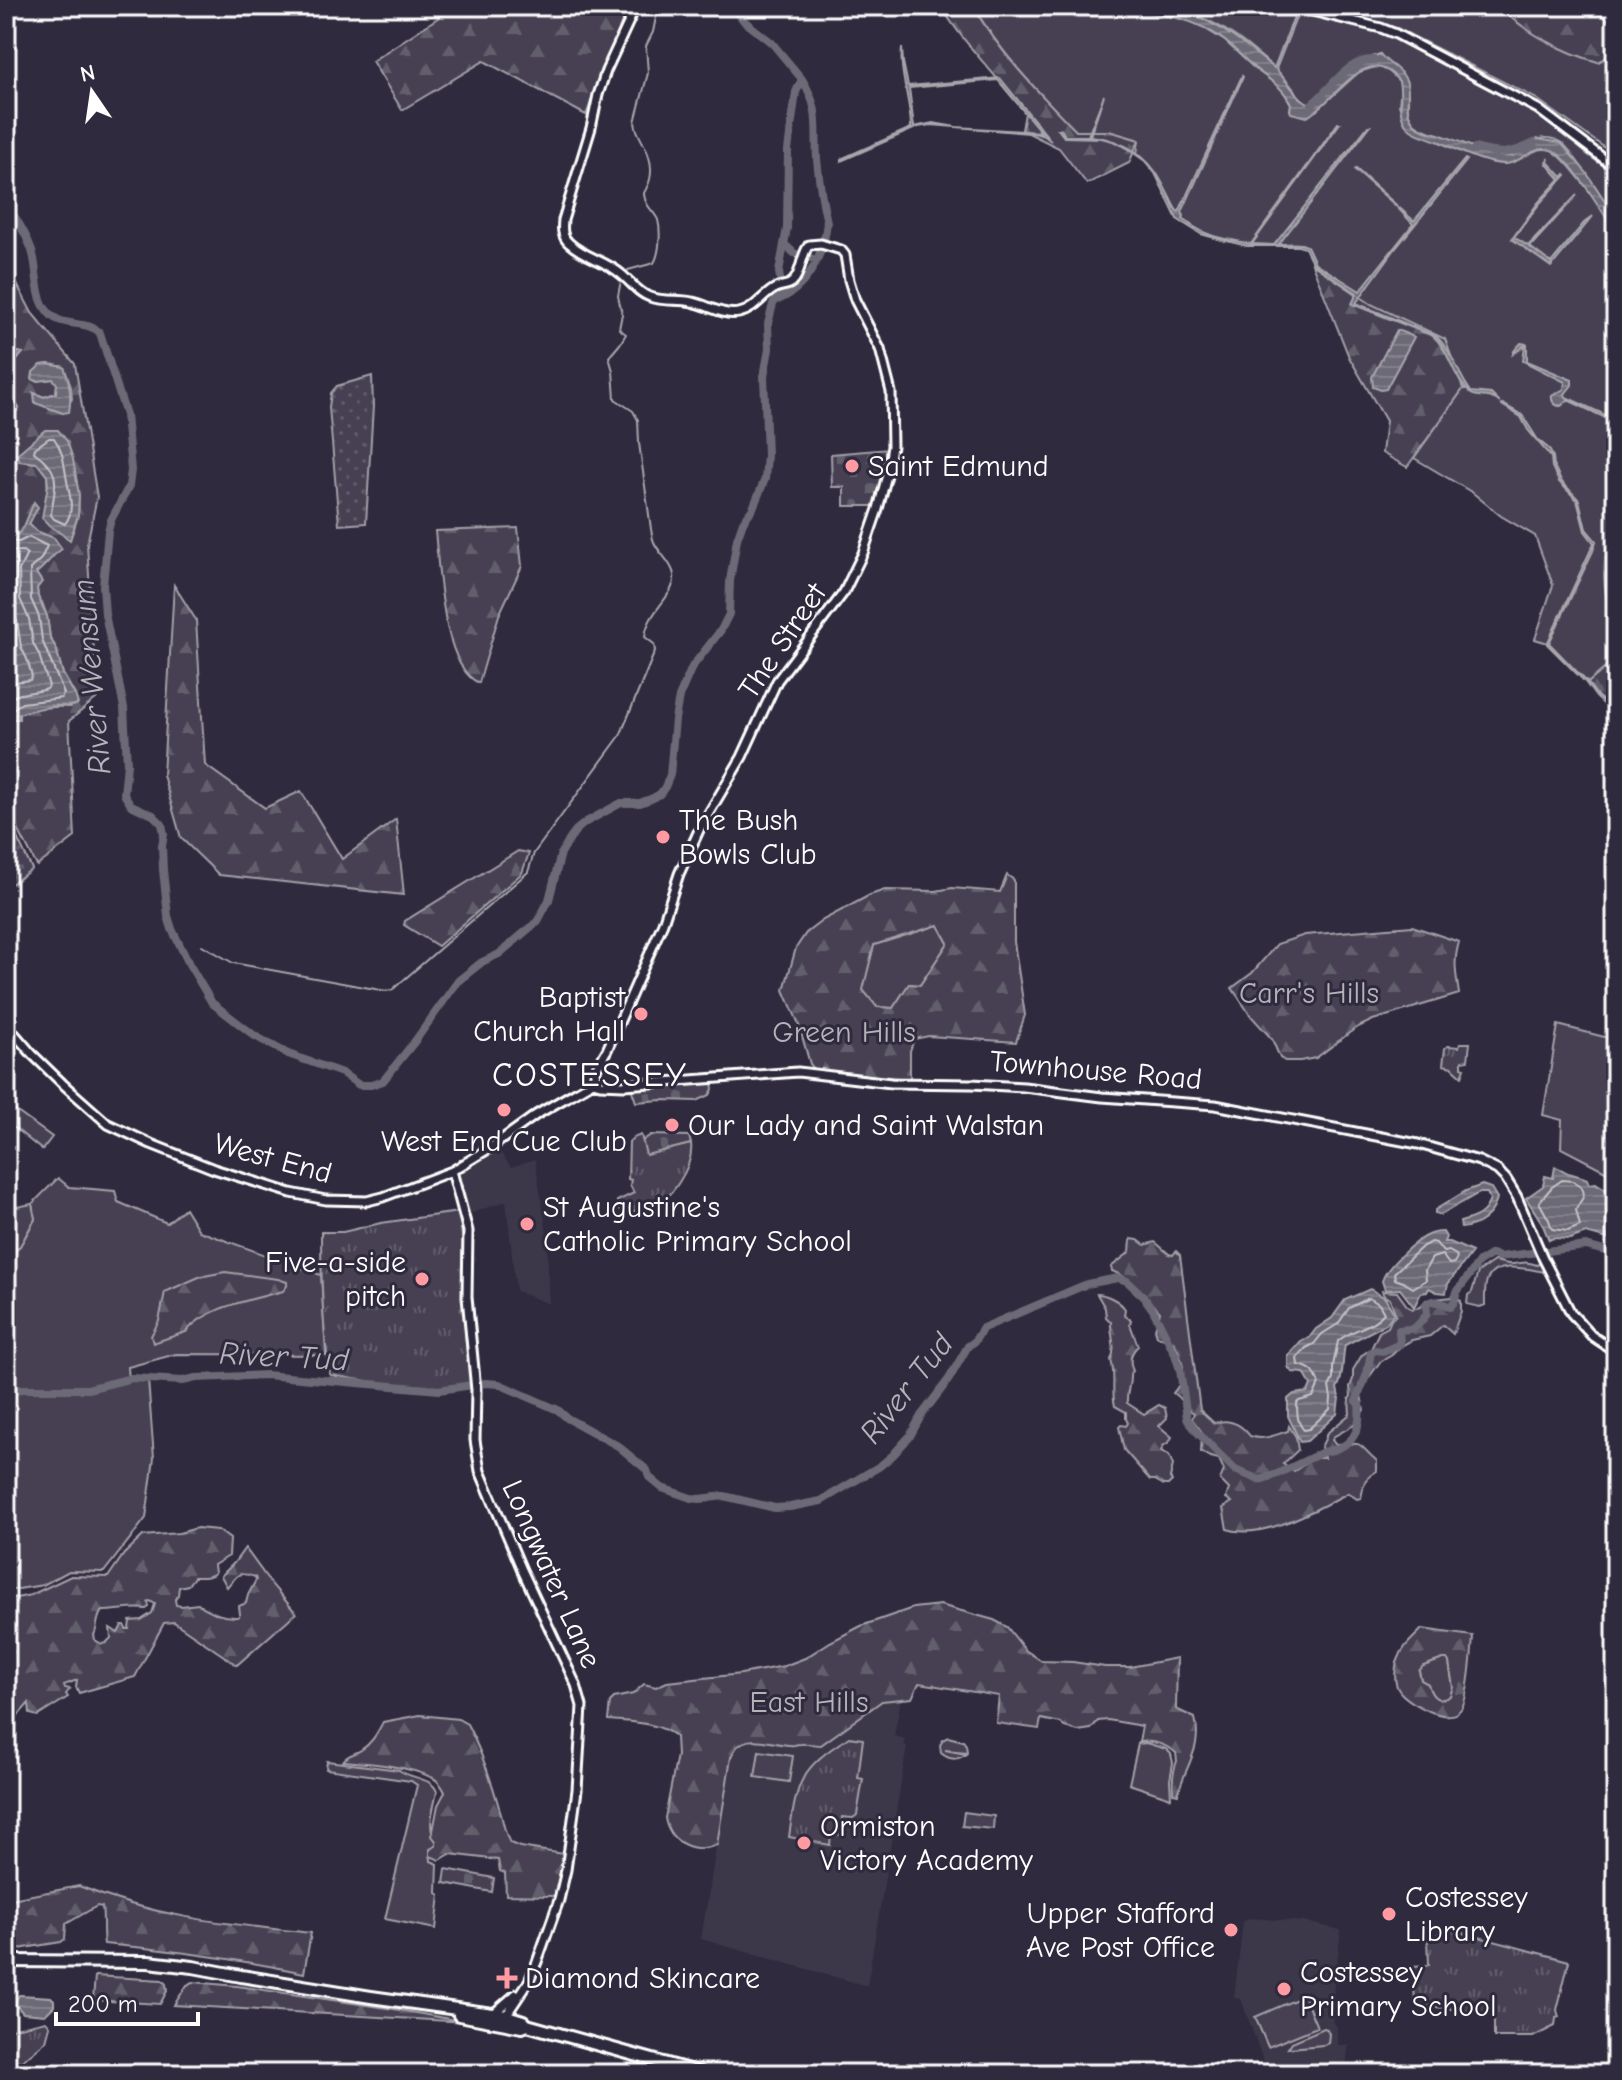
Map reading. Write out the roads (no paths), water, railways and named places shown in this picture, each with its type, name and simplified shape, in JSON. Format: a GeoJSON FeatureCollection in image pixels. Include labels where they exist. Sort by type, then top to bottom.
{"type":"FeatureCollection","features":[{"type":"Feature","properties":{"kind":"highway"},"geometry":{"type":"LineString","coordinates":[[6,1961],[122,1963],[197,1974],[241,1976],[420,2004],[494,2018],[522,2027],[527,2025]]}},
{"type":"Feature","properties":{"kind":"highway"},"geometry":{"type":"LineString","coordinates":[[6,1968],[45,1961]]}},
{"type":"Feature","properties":{"kind":"highway"},"geometry":{"type":"LineString","coordinates":[[494,2018],[507,2016],[527,2025],[703,2074]]}},
{"type":"Feature","properties":{"kind":"street","name":"The Street"},"geometry":{"type":"LineString","coordinates":[[593,1082],[663,923],[679,874],[700,828],[742,757],[773,687],[844,592],[870,535],[892,446],[891,392],[880,349],[855,300],[845,255],[841,250],[815,243],[804,254],[795,279],[773,289],[753,307],[735,314],[694,302],[653,299],[568,242],[562,228],[598,95],[636,6]]}},
{"type":"Feature","properties":{"kind":"street"},"geometry":{"type":"LineString","coordinates":[[1292,6],[1396,34],[1538,109],[1616,168]]}},
{"type":"Feature","properties":{"kind":"street","name":"West End"},"geometry":{"type":"LineString","coordinates":[[6,1024],[32,1054],[101,1119],[151,1144],[235,1176],[316,1198],[367,1201],[452,1171],[536,1115],[593,1082]]}},
{"type":"Feature","properties":{"kind":"street","name":"Townhouse Road"},"geometry":{"type":"LineString","coordinates":[[593,1082],[624,1085],[798,1072],[868,1081],[1024,1087],[1125,1099],[1215,1105],[1418,1144],[1488,1165],[1506,1179],[1571,1313],[1592,1336],[1616,1352]]}},
{"type":"Feature","properties":{"kind":"street","name":"Longwater Lane"},"geometry":{"type":"LineString","coordinates":[[452,1171],[468,1231],[467,1297],[476,1390],[475,1440],[482,1476],[576,1685],[582,1706],[574,1820],[559,1900],[529,1981],[494,2018]]}},
{"type":"Feature","properties":{"kind":"street","name":"Longwater Lane"},"geometry":{"type":"LineString","coordinates":[[507,2016],[521,1990]]}},
{"type":"Feature","properties":{"kind":"water"},"geometry":{"type":"Polygon","coordinates":[[[1109,6],[1160,6],[1192,14],[1221,29],[1274,68],[1294,17],[1276,69],[1299,97],[1308,103],[1326,94],[1351,67],[1380,54],[1404,76],[1408,85],[1410,117],[1423,130],[1505,156],[1516,155],[1538,139],[1561,143],[1586,172],[1616,218],[1616,233],[1577,174],[1551,150],[1539,150],[1511,163],[1488,162],[1411,130],[1401,113],[1399,81],[1387,70],[1375,67],[1363,70],[1307,117],[1291,113],[1291,104],[1281,89],[1211,31],[1171,16],[1122,11],[1109,6]]]}},
{"type":"Feature","properties":{"kind":"water"},"geometry":{"type":"Polygon","coordinates":[[[902,48],[908,86],[1000,78],[1051,141],[1042,134],[931,125],[918,127],[841,161],[911,128],[902,48]],[[998,80],[909,88],[914,127],[933,123],[1041,132],[998,80]]]}},
{"type":"Feature","properties":{"kind":"water"},"geometry":{"type":"Polygon","coordinates":[[[1242,76],[1182,212],[1183,219],[1193,226],[1225,241],[1201,234],[1177,219],[1155,173],[1145,161],[1125,147],[1101,138],[1064,137],[1058,129],[1065,136],[1088,136],[1104,95],[1090,136],[1109,139],[1118,142],[1142,157],[1158,175],[1179,212],[1242,76]]]}},
{"type":"Feature","properties":{"kind":"water"},"geometry":{"type":"Polygon","coordinates":[[[1338,123],[1252,244],[1274,245],[1370,126],[1279,244],[1307,246],[1315,263],[1360,291],[1413,224],[1355,170],[1414,221],[1467,160],[1356,303],[1436,336],[1471,392],[1491,394],[1500,403],[1476,396],[1464,387],[1444,349],[1433,336],[1352,304],[1357,293],[1313,264],[1305,248],[1247,246],[1227,241],[1251,244],[1338,123]]]}},
{"type":"Feature","properties":{"kind":"water"},"geometry":{"type":"Polygon","coordinates":[[[1549,158],[1548,162],[1562,177],[1566,175],[1514,237],[1528,246],[1577,195],[1530,247],[1551,263],[1593,216],[1551,267],[1512,239],[1538,203],[1560,179],[1546,163],[1549,158]]]}},
{"type":"Feature","properties":{"kind":"water"},"geometry":{"type":"Polygon","coordinates":[[[1397,330],[1414,337],[1386,389],[1381,390],[1373,387],[1372,377],[1397,330]]]}},
{"type":"Feature","properties":{"kind":"water"},"geometry":{"type":"Polygon","coordinates":[[[6,340],[11,351],[23,353],[16,361],[16,376],[9,383],[7,393],[19,408],[11,423],[11,440],[6,444],[6,340]]]}},
{"type":"Feature","properties":{"kind":"water"},"geometry":{"type":"Polygon","coordinates":[[[1521,343],[1527,344],[1527,361],[1572,380],[1566,397],[1616,420],[1616,423],[1568,400],[1561,406],[1555,404],[1552,396],[1564,389],[1565,382],[1523,361],[1525,345],[1513,354],[1521,343]]]}},
{"type":"Feature","properties":{"kind":"water"},"geometry":{"type":"Polygon","coordinates":[[[41,365],[64,367],[70,389],[69,412],[63,413],[35,403],[34,393],[44,397],[56,393],[57,384],[53,379],[32,379],[33,372],[41,365]]]}},
{"type":"Feature","properties":{"kind":"water"},"geometry":{"type":"Polygon","coordinates":[[[1503,404],[1522,415],[1538,440],[1549,449],[1561,481],[1579,500],[1586,529],[1596,541],[1549,643],[1616,716],[1547,644],[1594,543],[1585,531],[1577,500],[1559,482],[1551,457],[1528,430],[1521,417],[1503,404]]]}},
{"type":"Feature","properties":{"kind":"water"},"geometry":{"type":"Polygon","coordinates":[[[45,430],[58,430],[67,441],[73,459],[79,495],[78,515],[70,540],[42,518],[47,476],[37,463],[20,461],[17,454],[45,430]]]}},
{"type":"Feature","properties":{"kind":"water"},"geometry":{"type":"Polygon","coordinates":[[[34,502],[38,507],[29,524],[36,531],[54,538],[62,549],[36,573],[42,582],[37,588],[47,616],[50,638],[78,704],[38,709],[19,714],[19,719],[6,719],[6,556],[9,546],[6,532],[19,533],[34,502]]]}},
{"type":"Feature","properties":{"kind":"water"},"geometry":{"type":"Polygon","coordinates":[[[1616,550],[1616,637],[1604,573],[1607,561],[1616,550]]]}},
{"type":"Feature","properties":{"kind":"water"},"geometry":{"type":"Polygon","coordinates":[[[1555,1167],[1587,1179],[1589,1184],[1596,1183],[1611,1195],[1613,1207],[1608,1239],[1586,1233],[1570,1239],[1549,1240],[1526,1198],[1543,1186],[1545,1176],[1553,1178],[1555,1167]]]}},
{"type":"Feature","properties":{"kind":"water"},"geometry":{"type":"Polygon","coordinates":[[[1482,1185],[1491,1188],[1497,1198],[1489,1215],[1479,1223],[1461,1228],[1460,1222],[1482,1212],[1490,1199],[1487,1193],[1479,1193],[1440,1215],[1435,1213],[1435,1210],[1466,1191],[1482,1185]]]}},
{"type":"Feature","properties":{"kind":"water"},"geometry":{"type":"Polygon","coordinates":[[[1443,1232],[1446,1237],[1444,1242],[1472,1252],[1448,1284],[1446,1293],[1429,1288],[1421,1293],[1414,1307],[1400,1289],[1385,1290],[1382,1281],[1402,1254],[1424,1237],[1443,1232]]]}},
{"type":"Feature","properties":{"kind":"water"},"geometry":{"type":"Polygon","coordinates":[[[1370,1289],[1385,1298],[1394,1313],[1386,1324],[1345,1345],[1337,1388],[1337,1414],[1307,1441],[1300,1442],[1288,1416],[1288,1399],[1294,1394],[1308,1392],[1311,1385],[1304,1373],[1292,1372],[1288,1367],[1288,1356],[1302,1340],[1309,1338],[1332,1318],[1345,1300],[1370,1289]]]}},
{"type":"Feature","properties":{"kind":"water"},"geometry":{"type":"Polygon","coordinates":[[[20,1995],[51,1997],[54,2006],[45,2015],[23,2013],[15,2004],[20,1995]]]}},
{"type":"Feature","properties":{"kind":"waterway"},"geometry":{"type":"LineString","coordinates":[[625,275],[628,270],[654,263],[659,248],[658,220],[647,205],[644,194],[651,176],[650,161],[635,122],[648,73],[646,46],[656,17],[666,6]]}},
{"type":"Feature","properties":{"kind":"waterway","name":"River Wensum"},"geometry":{"type":"LineString","coordinates":[[6,204],[31,247],[44,307],[61,321],[89,326],[100,333],[126,415],[131,470],[129,486],[108,531],[103,586],[105,614],[124,708],[127,764],[124,794],[131,805],[153,815],[162,824],[163,870],[172,929],[212,1003],[255,1036],[288,1054],[342,1073],[359,1085],[371,1085],[383,1081],[458,981],[482,962],[499,954],[538,921],[549,900],[561,853],[576,830],[621,803],[640,803],[660,794],[670,775],[679,697],[692,667],[721,630],[729,614],[730,581],[737,539],[765,479],[764,376],[769,349],[768,324],[773,304],[782,293],[779,272],[787,228],[788,150],[796,92],[802,79],[772,43],[743,20],[733,6]]}},
{"type":"Feature","properties":{"kind":"waterway","name":"River Wensum"},"geometry":{"type":"LineString","coordinates":[[1312,104],[1348,69],[1374,60]]}},
{"type":"Feature","properties":{"kind":"waterway","name":"River Wensum"},"geometry":{"type":"LineString","coordinates":[[780,299],[807,277],[818,257],[827,222],[818,167],[815,109],[802,79]]}},
{"type":"Feature","properties":{"kind":"waterway","name":"River Wensum"},"geometry":{"type":"LineString","coordinates":[[1475,148],[1505,153],[1534,143]]}},
{"type":"Feature","properties":{"kind":"waterway","name":"River Wensum"},"geometry":{"type":"LineString","coordinates":[[784,244],[794,253],[817,260]]}},
{"type":"Feature","properties":{"kind":"waterway"},"geometry":{"type":"LineString","coordinates":[[202,945],[233,963],[392,990],[528,872],[534,853],[620,736],[655,651],[654,644],[645,637],[647,628],[674,582],[671,566],[652,537],[638,420],[633,411],[615,399],[609,357],[626,334],[619,329],[621,280]]}},
{"type":"Feature","properties":{"kind":"waterway","name":"River Wensum"},"geometry":{"type":"LineString","coordinates":[[1607,569],[1608,558],[1616,549]]}},
{"type":"Feature","properties":{"kind":"waterway","name":"River Tud"},"geometry":{"type":"LineString","coordinates":[[6,1393],[23,1389],[88,1389],[132,1378],[183,1381],[265,1375],[439,1390],[499,1384],[558,1410],[618,1446],[647,1470],[649,1477],[662,1488],[691,1498],[724,1496],[775,1508],[790,1507],[821,1501],[893,1455],[910,1436],[983,1328],[1087,1284],[1118,1278],[1127,1281],[1153,1310],[1175,1354],[1187,1418],[1196,1431],[1235,1470],[1260,1480],[1348,1442],[1359,1423],[1359,1404],[1356,1401],[1367,1374],[1371,1352],[1400,1344],[1399,1330],[1412,1329],[1419,1324],[1427,1314],[1426,1304],[1432,1301],[1450,1307],[1479,1262],[1492,1254],[1499,1257],[1586,1246],[1616,1254]]}},
{"type":"Feature","properties":{"kind":"place","name":"Saint Edmund"},"geometry":{"type":"Point","coordinates":[852,466]}},
{"type":"Feature","properties":{"kind":"place","name":"The Bush Bowls Club"},"geometry":{"type":"Point","coordinates":[663,837]}},
{"type":"Feature","properties":{"kind":"place","name":"Baptist Church Hall"},"geometry":{"type":"Point","coordinates":[641,1014]}},
{"type":"Feature","properties":{"kind":"place","name":"West End Cue Club"},"geometry":{"type":"Point","coordinates":[504,1110]}},
{"type":"Feature","properties":{"kind":"place","name":"Our Lady and Saint Walstan"},"geometry":{"type":"Point","coordinates":[672,1125]}},
{"type":"Feature","properties":{"kind":"place","name":"St Augustine's Catholic Primary School"},"geometry":{"type":"Point","coordinates":[527,1224]}},
{"type":"Feature","properties":{"kind":"place","name":"Five-a-side pitch"},"geometry":{"type":"Point","coordinates":[422,1279]}},
{"type":"Feature","properties":{"kind":"place","name":"Ormiston Victory Academy"},"geometry":{"type":"Point","coordinates":[804,1843]}},
{"type":"Feature","properties":{"kind":"place","name":"Costessey Library"},"geometry":{"type":"Point","coordinates":[1389,1914]}},
{"type":"Feature","properties":{"kind":"place","name":"Upper Stafford Ave Post Office"},"geometry":{"type":"Point","coordinates":[1231,1930]}},
{"type":"Feature","properties":{"kind":"place","name":"Diamond Skincare"},"geometry":{"type":"Point","coordinates":[507,1978]}},
{"type":"Feature","properties":{"kind":"place","name":"Costessey Primary School"},"geometry":{"type":"Point","coordinates":[1284,1989]}},
{"type":"Feature","properties":{"kind":"district","name":"COSTESSEY"},"geometry":{"type":"Point","coordinates":[590,1074]}},
{"type":"Feature","properties":{"kind":"park label","name":"Carr's Hills"},"geometry":{"type":"Point","coordinates":[1309,993]}},
{"type":"Feature","properties":{"kind":"park label","name":"Green Hills"},"geometry":{"type":"Point","coordinates":[844,1032]}},
{"type":"Feature","properties":{"kind":"park label","name":"East Hills"},"geometry":{"type":"Point","coordinates":[809,1702]}}]}
